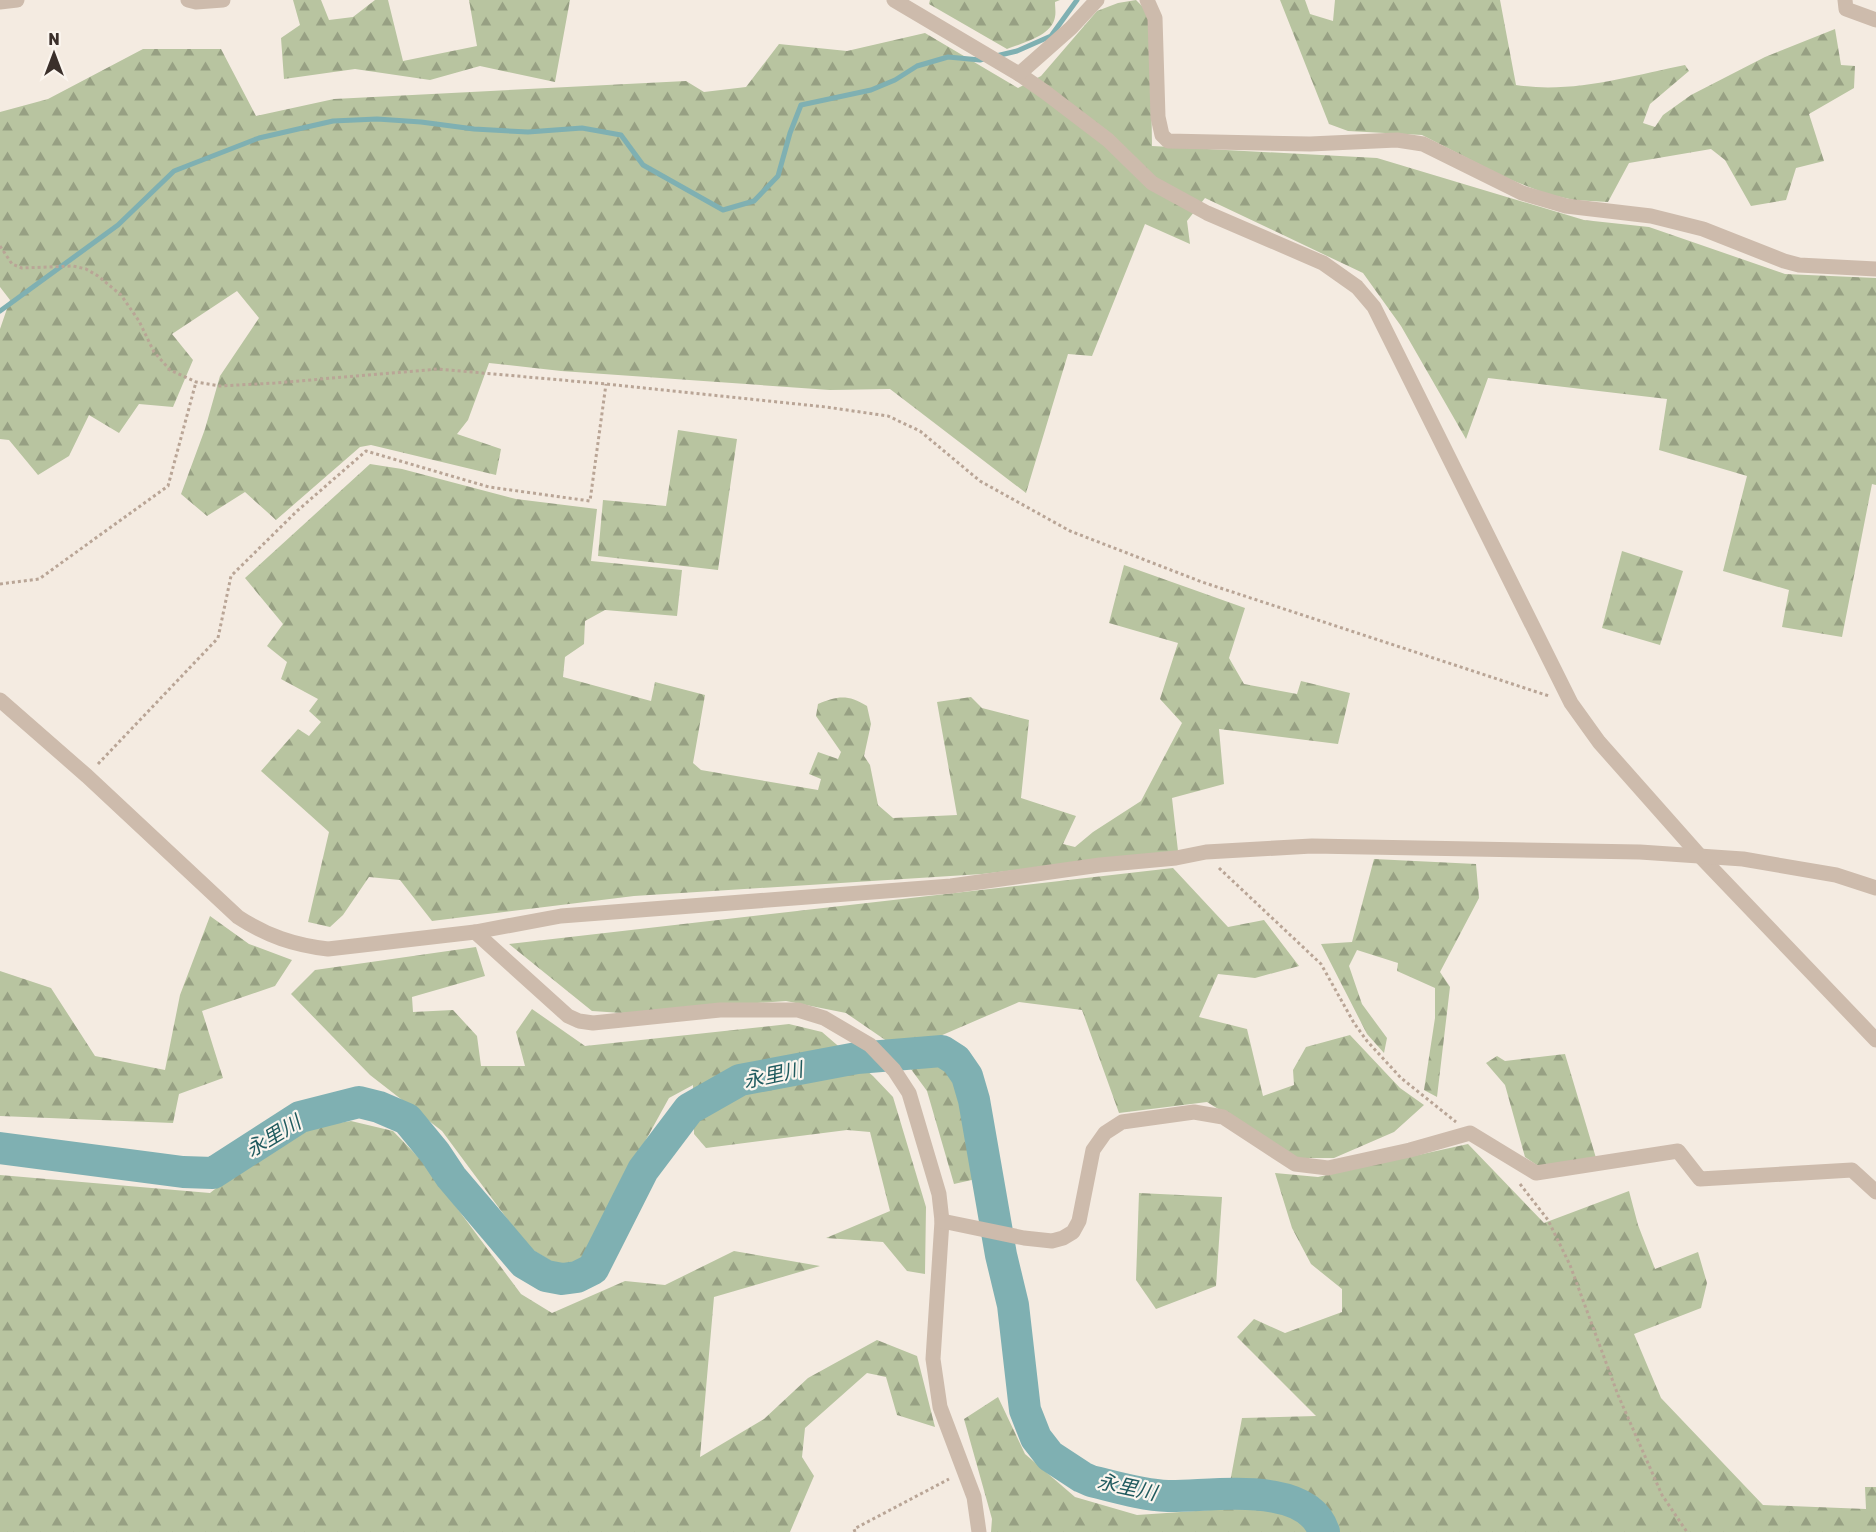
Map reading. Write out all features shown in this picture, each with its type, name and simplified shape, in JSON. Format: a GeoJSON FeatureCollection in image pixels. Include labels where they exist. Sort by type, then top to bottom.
{"type":"FeatureCollection","features":[{"type":"Feature","properties":{"kind":"street"},"geometry":{"type":"LineString","coordinates":[[0,2],[17,0]]}},
{"type":"Feature","properties":{"kind":"street"},"geometry":{"type":"LineString","coordinates":[[188,0],[196,2],[223,0]]}},
{"type":"Feature","properties":{"kind":"street"},"geometry":{"type":"LineString","coordinates":[[894,0],[1019,75],[1108,140],[1152,183],[1207,213],[1323,263],[1357,287],[1374,307],[1571,703],[1599,742],[1700,856],[1876,1040]]}},
{"type":"Feature","properties":{"kind":"street"},"geometry":{"type":"LineString","coordinates":[[1019,75],[1071,28],[1097,0]]}},
{"type":"Feature","properties":{"kind":"street"},"geometry":{"type":"LineString","coordinates":[[1148,0],[1155,18],[1158,117],[1162,135],[1168,141],[1310,144],[1397,140],[1423,144],[1522,193],[1566,206],[1651,216],[1692,226],[1798,265],[1876,269]]}},
{"type":"Feature","properties":{"kind":"street"},"geometry":{"type":"LineString","coordinates":[[1845,0],[1846,9],[1876,20]]}},
{"type":"Feature","properties":{"kind":"street"},"geometry":{"type":"LineString","coordinates":[[0,700],[87,776],[238,918],[259,931],[279,939],[328,949],[475,932],[561,916],[951,886],[1206,852],[1312,846],[1629,851],[1743,859],[1836,875],[1876,888]]}},
{"type":"Feature","properties":{"kind":"street"},"geometry":{"type":"LineString","coordinates":[[475,932],[568,1016],[579,1021],[593,1023],[720,1010],[798,1010],[824,1018],[870,1045],[894,1070],[909,1093],[939,1194],[942,1221],[933,1359],[940,1407],[974,1497],[979,1532]]}},
{"type":"Feature","properties":{"kind":"street"},"geometry":{"type":"LineString","coordinates":[[942,1221],[1024,1238],[1052,1241],[1064,1238],[1073,1232],[1078,1221],[1093,1150],[1105,1133],[1122,1122],[1194,1112],[1223,1117],[1295,1164],[1328,1168],[1410,1150],[1470,1133],[1536,1173],[1678,1151],[1700,1179],[1852,1170],[1876,1192]]}},
{"type":"Feature","properties":{"kind":"path"},"geometry":{"type":"LineString","coordinates":[[0,246],[12,264],[22,268],[73,266],[86,269],[98,276],[121,295],[139,321],[154,352],[170,370],[196,382],[220,386],[438,369],[606,384],[826,407],[888,416],[920,431],[980,481],[1070,531],[1202,582],[1571,703]]}},
{"type":"Feature","properties":{"kind":"path"},"geometry":{"type":"LineString","coordinates":[[0,584],[39,579],[168,486],[196,382]]}},
{"type":"Feature","properties":{"kind":"path"},"geometry":{"type":"LineString","coordinates":[[87,776],[218,638],[231,576],[297,511],[366,452],[489,487],[590,501],[606,384]]}},
{"type":"Feature","properties":{"kind":"path"},"geometry":{"type":"LineString","coordinates":[[1206,852],[1229,879],[1321,964],[1354,1023],[1367,1041],[1401,1078],[1470,1133]]}},
{"type":"Feature","properties":{"kind":"path"},"geometry":{"type":"LineString","coordinates":[[1519,1182],[1548,1220],[1570,1265],[1618,1395],[1662,1495],[1687,1532]]}},
{"type":"Feature","properties":{"kind":"path"},"geometry":{"type":"LineString","coordinates":[[855,1532],[854,1529],[964,1471]]}},
{"type":"Feature","properties":{"kind":"green space"},"geometry":{"type":"Polygon","coordinates":[[[293,0],[321,0],[329,20],[353,17],[375,0],[388,0],[403,61],[477,46],[469,0],[570,0],[555,82],[480,66],[430,80],[355,69],[284,79],[281,38],[300,25],[293,0]]]}},
{"type":"Feature","properties":{"kind":"green space"},"geometry":{"type":"Polygon","coordinates":[[[930,0],[1060,0],[1055,2],[1055,17],[1048,29],[1036,38],[1007,49],[929,4],[930,0]]]}},
{"type":"Feature","properties":{"kind":"green space"},"geometry":{"type":"Polygon","coordinates":[[[1136,0],[1150,14],[1152,146],[1377,158],[1584,220],[1649,227],[1785,274],[1876,278],[1876,485],[1872,484],[1842,637],[1782,627],[1789,590],[1723,571],[1747,476],[1659,450],[1667,399],[1488,378],[1466,439],[1401,326],[1363,273],[1205,198],[1187,221],[1190,244],[1145,224],[1092,356],[1068,354],[1026,493],[890,389],[830,390],[561,371],[489,363],[468,420],[457,434],[501,449],[496,475],[371,445],[360,447],[276,520],[245,492],[207,516],[181,494],[205,429],[220,376],[259,318],[237,291],[172,334],[193,360],[173,407],[139,404],[119,433],[89,415],[69,456],[38,475],[9,440],[0,439],[0,329],[10,300],[0,287],[0,112],[48,99],[143,49],[221,49],[256,116],[334,99],[686,81],[704,92],[746,87],[779,44],[847,51],[925,33],[1018,88],[1041,76],[1097,11],[1118,3],[1136,0]]]}},
{"type":"Feature","properties":{"kind":"green space"},"geometry":{"type":"Polygon","coordinates":[[[1280,0],[1305,0],[1310,14],[1333,21],[1335,0],[1500,0],[1516,85],[1580,86],[1685,65],[1689,71],[1650,104],[1643,123],[1655,127],[1663,115],[1691,95],[1765,57],[1835,29],[1841,65],[1855,66],[1854,88],[1809,114],[1824,161],[1796,168],[1786,200],[1751,206],[1725,160],[1711,149],[1629,163],[1608,202],[1574,200],[1547,194],[1506,178],[1422,135],[1348,131],[1329,124],[1280,0]]]}},
{"type":"Feature","properties":{"kind":"green space"},"geometry":{"type":"Polygon","coordinates":[[[678,430],[737,439],[718,570],[598,556],[603,500],[666,506],[678,430]]]}},
{"type":"Feature","properties":{"kind":"green space"},"geometry":{"type":"Polygon","coordinates":[[[370,464],[402,469],[516,499],[597,509],[591,561],[682,570],[677,616],[605,610],[585,621],[584,644],[565,657],[563,677],[651,701],[655,682],[705,695],[693,763],[701,770],[818,790],[821,779],[809,774],[818,752],[838,759],[841,752],[816,716],[818,704],[843,697],[867,706],[871,724],[864,756],[870,765],[878,805],[893,818],[957,815],[937,702],[971,697],[982,708],[1029,720],[1021,798],[1076,816],[1063,844],[1075,847],[1093,832],[1141,801],[1182,723],[1160,699],[1178,643],[1109,623],[1124,565],[1245,608],[1229,658],[1244,684],[1297,694],[1301,681],[1350,693],[1338,744],[1219,729],[1224,784],[1172,798],[1178,851],[982,874],[634,896],[432,921],[400,880],[369,877],[343,915],[330,927],[308,922],[329,832],[261,771],[298,729],[309,736],[321,722],[309,711],[318,699],[281,679],[287,662],[267,646],[283,624],[245,578],[370,464]]]}},
{"type":"Feature","properties":{"kind":"green space"},"geometry":{"type":"Polygon","coordinates":[[[1622,551],[1683,571],[1660,645],[1602,628],[1622,551]]]}},
{"type":"Feature","properties":{"kind":"green space"},"geometry":{"type":"Polygon","coordinates":[[[1374,859],[1476,864],[1479,898],[1440,972],[1450,987],[1437,1097],[1424,1090],[1435,1018],[1435,988],[1397,971],[1398,963],[1357,950],[1349,966],[1362,1004],[1387,1038],[1384,1053],[1367,1034],[1321,944],[1352,942],[1374,859]]]}},
{"type":"Feature","properties":{"kind":"green space"},"geometry":{"type":"Polygon","coordinates":[[[1173,868],[1228,927],[1264,920],[1299,966],[1255,978],[1218,974],[1199,1017],[1247,1029],[1263,1096],[1294,1085],[1293,1070],[1306,1047],[1350,1035],[1400,1088],[1424,1105],[1394,1132],[1334,1158],[1297,1158],[1207,1102],[1119,1113],[1082,1010],[1019,1002],[940,1036],[942,1060],[954,1074],[976,1179],[954,1184],[927,1091],[894,1046],[846,1013],[786,1001],[622,1013],[592,1011],[509,944],[1173,868]]]}},
{"type":"Feature","properties":{"kind":"green space"},"geometry":{"type":"Polygon","coordinates":[[[210,916],[249,944],[292,960],[275,986],[202,1011],[223,1078],[179,1094],[173,1123],[0,1116],[0,971],[51,988],[95,1056],[165,1070],[180,995],[210,916]]]}},
{"type":"Feature","properties":{"kind":"green space"},"geometry":{"type":"Polygon","coordinates":[[[476,947],[485,976],[412,997],[413,1012],[453,1010],[477,1036],[481,1066],[525,1066],[516,1032],[532,1009],[585,1046],[789,1024],[822,1032],[873,1076],[893,1097],[926,1207],[925,1274],[907,1271],[883,1242],[826,1238],[890,1211],[870,1132],[847,1130],[706,1148],[694,1134],[693,1085],[669,1098],[590,1241],[582,1263],[559,1266],[528,1247],[442,1131],[370,1075],[291,994],[315,970],[476,947]]]}},
{"type":"Feature","properties":{"kind":"green space"},"geometry":{"type":"Polygon","coordinates":[[[1565,1054],[1596,1158],[1538,1166],[1525,1157],[1505,1085],[1486,1063],[1497,1056],[1505,1061],[1565,1054]]]}},
{"type":"Feature","properties":{"kind":"green space"},"geometry":{"type":"Polygon","coordinates":[[[351,1121],[393,1131],[422,1161],[521,1294],[552,1313],[625,1281],[665,1285],[734,1251],[820,1266],[714,1297],[700,1457],[764,1419],[808,1378],[877,1340],[917,1356],[935,1427],[897,1415],[886,1377],[867,1373],[805,1428],[802,1457],[814,1476],[790,1532],[0,1532],[0,1175],[210,1193],[268,1147],[312,1127],[351,1121]]]}},
{"type":"Feature","properties":{"kind":"green space"},"geometry":{"type":"Polygon","coordinates":[[[1468,1144],[1544,1223],[1629,1191],[1638,1225],[1655,1269],[1698,1252],[1707,1283],[1701,1308],[1634,1334],[1661,1398],[1763,1505],[1866,1509],[1865,1487],[1876,1487],[1876,1532],[991,1532],[992,1519],[964,1419],[998,1397],[1025,1454],[1075,1497],[1137,1515],[1225,1509],[1242,1418],[1316,1416],[1237,1337],[1254,1319],[1285,1333],[1342,1312],[1342,1289],[1311,1264],[1292,1228],[1275,1173],[1318,1177],[1468,1144]]]}},
{"type":"Feature","properties":{"kind":"green space"},"geometry":{"type":"Polygon","coordinates":[[[1139,1193],[1222,1197],[1216,1286],[1156,1309],[1136,1280],[1139,1193]]]}},
{"type":"Feature","properties":{"kind":"waterway"},"geometry":{"type":"LineString","coordinates":[[996,56],[1017,51],[1051,36],[1077,0]]}},
{"type":"Feature","properties":{"kind":"waterway"},"geometry":{"type":"LineString","coordinates":[[0,311],[118,225],[174,171],[259,138],[333,121],[377,119],[528,132],[582,128],[621,135],[643,165],[723,210],[754,201],[778,176],[790,133],[801,105],[871,90],[895,80],[917,66],[948,57],[980,60],[987,58]]}},
{"type":"Feature","properties":{"kind":"waterway","name":"永里川"},"geometry":{"type":"LineString","coordinates":[[0,1148],[183,1172],[213,1173],[300,1117],[359,1102],[379,1107],[407,1119],[451,1177],[524,1263],[546,1276],[562,1279],[577,1277],[593,1269],[643,1170],[689,1109],[740,1080],[857,1058],[942,1051],[956,1060],[967,1076],[974,1100],[1001,1255],[1013,1305],[1025,1410],[1036,1438],[1050,1456],[1091,1481],[1139,1492],[1168,1496],[1256,1494],[1279,1498],[1298,1504],[1314,1515],[1324,1532]]}}]}
